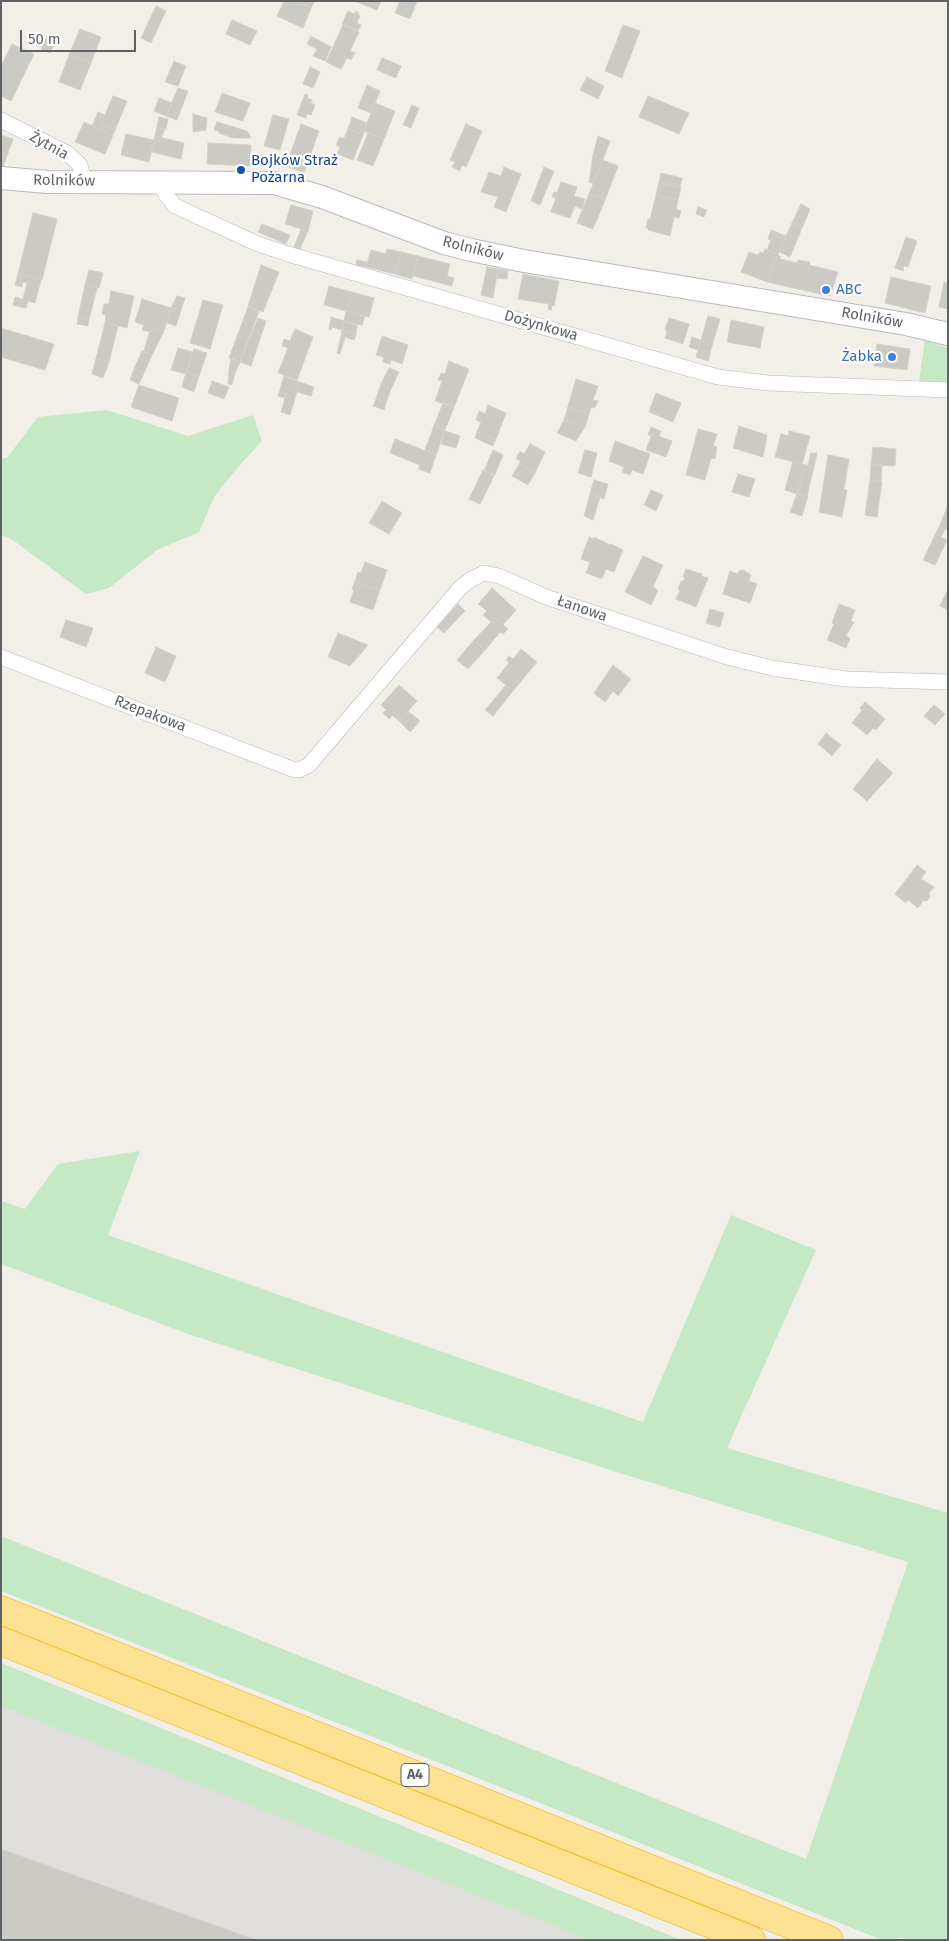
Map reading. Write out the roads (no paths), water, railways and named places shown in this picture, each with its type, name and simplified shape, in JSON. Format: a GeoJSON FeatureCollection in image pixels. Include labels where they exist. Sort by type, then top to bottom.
{"type":"FeatureCollection","features":[{"type":"Feature","properties":{"kind":"highway","name":"A4"},"geometry":{"type":"LineString","coordinates":[[1,1610],[829,1940]]}},
{"type":"Feature","properties":{"kind":"highway","name":"A4"},"geometry":{"type":"LineString","coordinates":[[1,1641],[751,1940]]}},
{"type":"Feature","properties":{"kind":"street","name":"Żytnia"},"geometry":{"type":"LineString","coordinates":[[1,120],[68,153],[80,165],[84,182]]}},
{"type":"Feature","properties":{"kind":"street","name":"Rolników"},"geometry":{"type":"LineString","coordinates":[[1,178],[84,182],[258,182],[286,186],[322,197],[444,243],[471,250],[524,261],[915,326],[948,334]]}},
{"type":"Feature","properties":{"kind":"street","name":"Dożynkowa"},"geometry":{"type":"LineString","coordinates":[[160,182],[166,194],[176,206],[258,244],[718,378],[768,384],[948,390]]}},
{"type":"Feature","properties":{"kind":"street","name":"Łanowa"},"geometry":{"type":"LineString","coordinates":[[299,770],[309,765],[460,588],[484,573],[499,576],[546,597],[614,621],[736,659],[810,674],[846,679],[948,682]]}},
{"type":"Feature","properties":{"kind":"street","name":"Rzepakowa"},"geometry":{"type":"LineString","coordinates":[[1,657],[292,769],[299,770]]}},
{"type":"Feature","properties":{"kind":"place","name":"Bojków Straż Pożarna"},"geometry":{"type":"Point","coordinates":[241,170]}},
{"type":"Feature","properties":{"kind":"place","name":"ABC"},"geometry":{"type":"Point","coordinates":[826,290]}},
{"type":"Feature","properties":{"kind":"place","name":"Żabka"},"geometry":{"type":"Point","coordinates":[892,357]}}]}
